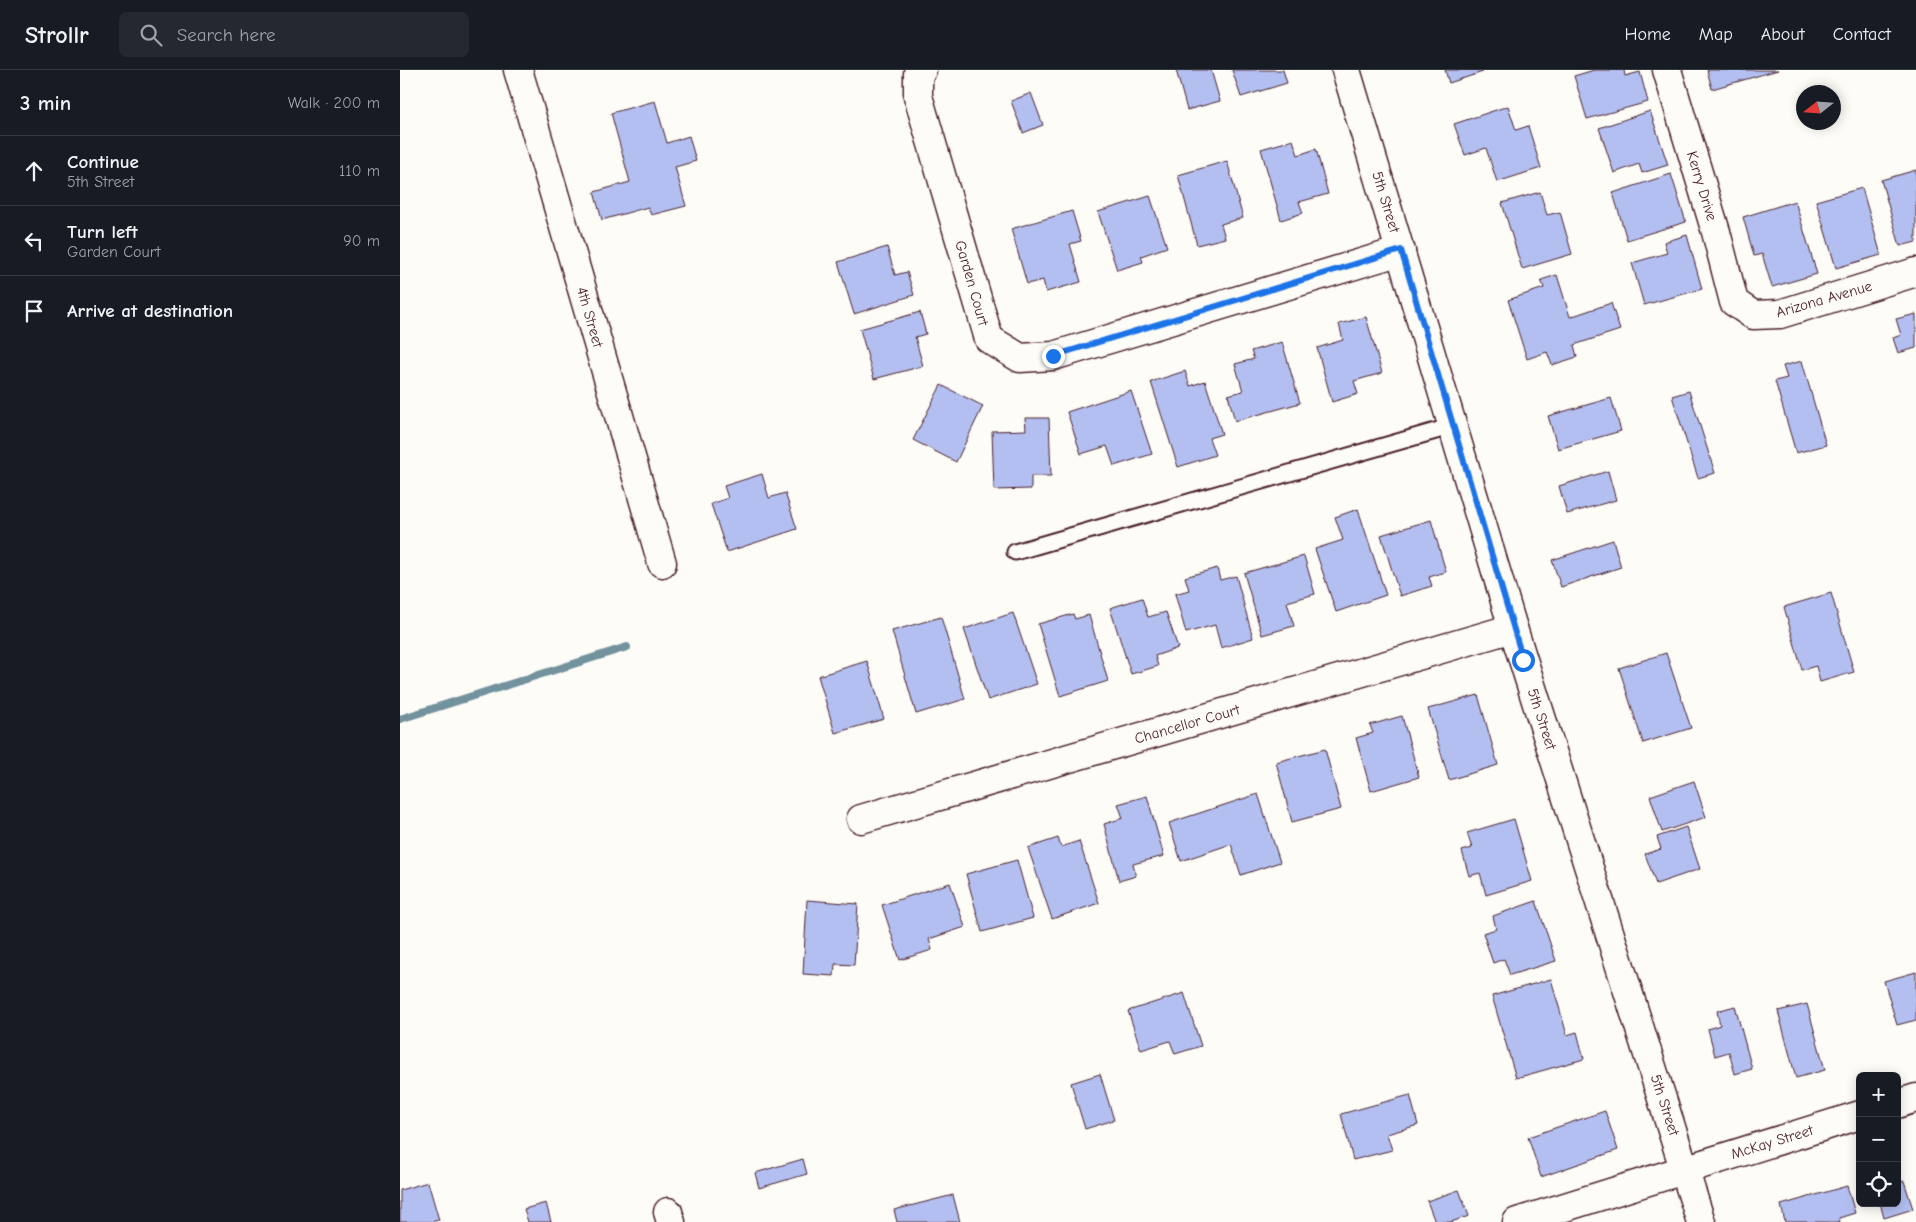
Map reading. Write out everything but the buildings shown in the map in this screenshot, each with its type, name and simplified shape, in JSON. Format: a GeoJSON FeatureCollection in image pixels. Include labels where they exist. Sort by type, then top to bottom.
{"type":"FeatureCollection","features":[{"type":"Feature","properties":{"kind":"street","name":"4th Street"},"geometry":{"type":"LineString","coordinates":[[518,70],[662,563]]}},
{"type":"Feature","properties":{"kind":"street","name":"Garden Court"},"geometry":{"type":"LineString","coordinates":[[922,70],[918,73],[918,96],[989,339],[1020,358],[1053,356],[1401,250]]}},
{"type":"Feature","properties":{"kind":"street","name":"5th Street"},"geometry":{"type":"LineString","coordinates":[[1346,70],[1513,628],[1701,1222]]}},
{"type":"Feature","properties":{"kind":"street","name":"Kerry Drive"},"geometry":{"type":"LineString","coordinates":[[1667,70],[1716,232],[1734,302]]}},
{"type":"Feature","properties":{"kind":"street","name":"Arizona Avenue"},"geometry":{"type":"LineString","coordinates":[[1734,302],[1753,315],[1780,314],[1916,272]]}},
{"type":"Feature","properties":{"kind":"street","name":"Chancellor Court"},"geometry":{"type":"LineString","coordinates":[[861,819],[1513,628]]}},
{"type":"Feature","properties":{"kind":"street"},"geometry":{"type":"LineString","coordinates":[[1901,1103],[1916,1098]]}},
{"type":"Feature","properties":{"kind":"street","name":"McKay Street"},"geometry":{"type":"LineString","coordinates":[[1517,1222],[1856,1116]]}},
{"type":"Feature","properties":{"kind":"lane"},"geometry":{"type":"LineString","coordinates":[[1015,552],[1453,426]]}},
{"type":"Feature","properties":{"kind":"waterway"},"geometry":{"type":"LineString","coordinates":[[400,719],[627,647]]}},
{"type":"Feature","properties":{"kind":"route"},"geometry":{"type":"LineString","coordinates":[[1053,356],[1401,250],[1523,660]]}}]}
